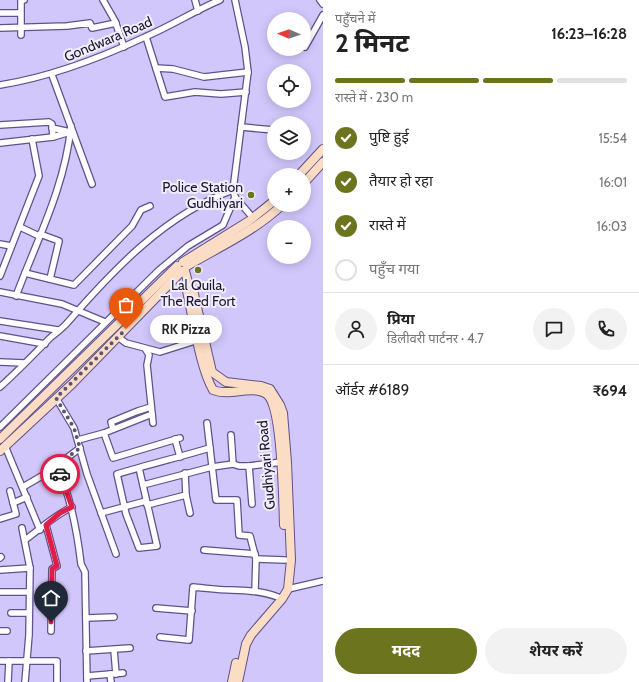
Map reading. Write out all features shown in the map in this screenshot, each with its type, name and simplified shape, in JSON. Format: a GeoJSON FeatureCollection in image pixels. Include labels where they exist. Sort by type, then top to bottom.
{"type":"FeatureCollection","features":[{"type":"Feature","properties":{"kind":"street"},"geometry":{"type":"LineString","coordinates":[[21,35],[20,1],[24,0]]}},
{"type":"Feature","properties":{"kind":"street"},"geometry":{"type":"LineString","coordinates":[[103,0],[116,23],[124,47]]}},
{"type":"Feature","properties":{"kind":"street"},"geometry":{"type":"LineString","coordinates":[[195,0],[198,11]]}},
{"type":"Feature","properties":{"kind":"street","name":"Gondwara Road"},"geometry":{"type":"LineString","coordinates":[[0,85],[52,75],[124,47],[198,11],[208,2],[220,0]]}},
{"type":"Feature","properties":{"kind":"street"},"geometry":{"type":"LineString","coordinates":[[235,0],[245,47],[248,72],[233,190],[235,198],[253,218]]}},
{"type":"Feature","properties":{"kind":"street"},"geometry":{"type":"LineString","coordinates":[[320,0],[323,4]]}},
{"type":"Feature","properties":{"kind":"street"},"geometry":{"type":"LineString","coordinates":[[0,13],[20,13]]}},
{"type":"Feature","properties":{"kind":"street"},"geometry":{"type":"LineString","coordinates":[[311,36],[323,15]]}},
{"type":"Feature","properties":{"kind":"street"},"geometry":{"type":"LineString","coordinates":[[0,28],[67,26],[90,23],[92,28],[116,23]]}},
{"type":"Feature","properties":{"kind":"street"},"geometry":{"type":"LineString","coordinates":[[146,37],[156,68],[161,91],[165,97],[195,92],[221,94],[246,92]]}},
{"type":"Feature","properties":{"kind":"street"},"geometry":{"type":"LineString","coordinates":[[156,68],[173,69],[204,77],[248,72]]}},
{"type":"Feature","properties":{"kind":"street"},"geometry":{"type":"LineString","coordinates":[[52,75],[70,129],[92,184]]}},
{"type":"Feature","properties":{"kind":"street"},"geometry":{"type":"LineString","coordinates":[[0,125],[49,122],[52,124],[53,137]]}},
{"type":"Feature","properties":{"kind":"street"},"geometry":{"type":"LineString","coordinates":[[241,127],[267,129]]}},
{"type":"Feature","properties":{"kind":"street"},"geometry":{"type":"LineString","coordinates":[[52,128],[70,129]]}},
{"type":"Feature","properties":{"kind":"street"},"geometry":{"type":"LineString","coordinates":[[0,143],[53,137],[70,129]]}},
{"type":"Feature","properties":{"kind":"street"},"geometry":{"type":"LineString","coordinates":[[16,296],[57,194],[64,169],[70,129]]}},
{"type":"Feature","properties":{"kind":"street"},"geometry":{"type":"LineString","coordinates":[[0,276],[1,268],[20,227],[30,196],[39,176],[32,139]]}},
{"type":"Feature","properties":{"kind":"street"},"geometry":{"type":"LineString","coordinates":[[305,168],[323,148]]}},
{"type":"Feature","properties":{"kind":"street"},"geometry":{"type":"LineString","coordinates":[[311,175],[323,162]]}},
{"type":"Feature","properties":{"kind":"street"},"geometry":{"type":"LineString","coordinates":[[0,387],[45,344],[77,310],[163,228],[197,208],[233,190]]}},
{"type":"Feature","properties":{"kind":"street"},"geometry":{"type":"LineString","coordinates":[[40,530],[23,487],[3,448],[118,337],[181,265],[188,246],[224,225],[235,198]]}},
{"type":"Feature","properties":{"kind":"street"},"geometry":{"type":"LineString","coordinates":[[25,273],[74,285],[132,226],[141,210],[150,206]]}},
{"type":"Feature","properties":{"kind":"street"},"geometry":{"type":"LineString","coordinates":[[0,427],[80,349],[105,322],[181,265],[253,218],[267,207]]}},
{"type":"Feature","properties":{"kind":"street"},"geometry":{"type":"LineString","coordinates":[[0,439],[181,265],[254,227],[273,212]]}},
{"type":"Feature","properties":{"kind":"street"},"geometry":{"type":"LineString","coordinates":[[20,227],[59,241],[50,279]]}},
{"type":"Feature","properties":{"kind":"street"},"geometry":{"type":"LineString","coordinates":[[0,244],[11,246]]}},
{"type":"Feature","properties":{"kind":"street","name":"Gudhiyari Road"},"geometry":{"type":"LineString","coordinates":[[181,265],[189,286],[193,290],[212,372],[226,382],[261,386],[270,389],[280,405],[279,412],[285,560],[283,588],[278,597],[253,625],[243,640],[232,682]]}},
{"type":"Feature","properties":{"kind":"street","name":"Gudhiyari Road"},"geometry":{"type":"LineString","coordinates":[[189,286],[187,291],[209,383],[214,390],[226,393],[258,391],[264,393],[279,412],[287,462],[291,560],[288,588],[282,599],[251,635],[246,644],[238,682]]}},
{"type":"Feature","properties":{"kind":"street"},"geometry":{"type":"LineString","coordinates":[[0,292],[62,304],[105,322]]}},
{"type":"Feature","properties":{"kind":"street"},"geometry":{"type":"LineString","coordinates":[[0,321],[58,330]]}},
{"type":"Feature","properties":{"kind":"street"},"geometry":{"type":"LineString","coordinates":[[0,336],[45,344]]}},
{"type":"Feature","properties":{"kind":"street"},"geometry":{"type":"LineString","coordinates":[[118,337],[126,344],[146,350],[160,352],[198,340]]}},
{"type":"Feature","properties":{"kind":"street"},"geometry":{"type":"LineString","coordinates":[[146,350],[149,355],[147,365],[153,423]]}},
{"type":"Feature","properties":{"kind":"street"},"geometry":{"type":"LineString","coordinates":[[0,362],[24,363]]}},
{"type":"Feature","properties":{"kind":"street"},"geometry":{"type":"LineString","coordinates":[[0,380],[7,380]]}},
{"type":"Feature","properties":{"kind":"street"},"geometry":{"type":"LineString","coordinates":[[56,398],[68,416],[78,440],[87,474],[116,554]]}},
{"type":"Feature","properties":{"kind":"street"},"geometry":{"type":"LineString","coordinates":[[113,429],[111,422],[151,407]]}},
{"type":"Feature","properties":{"kind":"street"},"geometry":{"type":"LineString","coordinates":[[78,440],[104,433],[152,414]]}},
{"type":"Feature","properties":{"kind":"street"},"geometry":{"type":"LineString","coordinates":[[207,423],[216,500],[237,500],[239,535],[250,536],[255,557],[255,590]]}},
{"type":"Feature","properties":{"kind":"street"},"geometry":{"type":"LineString","coordinates":[[104,433],[113,458],[178,439],[180,457]]}},
{"type":"Feature","properties":{"kind":"street"},"geometry":{"type":"LineString","coordinates":[[231,435],[233,464]]}},
{"type":"Feature","properties":{"kind":"street"},"geometry":{"type":"LineString","coordinates":[[23,487],[56,466],[80,448]]}},
{"type":"Feature","properties":{"kind":"street"},"geometry":{"type":"LineString","coordinates":[[139,468],[157,546],[139,548],[131,529],[116,474],[210,448]]}},
{"type":"Feature","properties":{"kind":"street"},"geometry":{"type":"LineString","coordinates":[[143,485],[212,467],[233,464],[249,466],[282,462]]}},
{"type":"Feature","properties":{"kind":"street"},"geometry":{"type":"LineString","coordinates":[[56,466],[66,486],[72,507],[81,564],[85,572],[87,679],[123,673]]}},
{"type":"Feature","properties":{"kind":"street"},"geometry":{"type":"LineString","coordinates":[[249,466],[252,504]]}},
{"type":"Feature","properties":{"kind":"street"},"geometry":{"type":"LineString","coordinates":[[185,473],[186,495],[190,513]]}},
{"type":"Feature","properties":{"kind":"street"},"geometry":{"type":"LineString","coordinates":[[0,519],[16,514],[10,491]]}},
{"type":"Feature","properties":{"kind":"street"},"geometry":{"type":"LineString","coordinates":[[101,513],[186,495]]}},
{"type":"Feature","properties":{"kind":"street"},"geometry":{"type":"LineString","coordinates":[[13,503],[27,497]]}},
{"type":"Feature","properties":{"kind":"street"},"geometry":{"type":"LineString","coordinates":[[25,540],[40,530],[60,513],[72,507]]}},
{"type":"Feature","properties":{"kind":"street"},"geometry":{"type":"LineString","coordinates":[[46,525],[57,566],[52,569],[51,631]]}},
{"type":"Feature","properties":{"kind":"street"},"geometry":{"type":"LineString","coordinates":[[22,528],[30,568],[25,682]]}},
{"type":"Feature","properties":{"kind":"street"},"geometry":{"type":"LineString","coordinates":[[204,550],[285,560]]}},
{"type":"Feature","properties":{"kind":"street"},"geometry":{"type":"LineString","coordinates":[[0,570],[30,568]]}},
{"type":"Feature","properties":{"kind":"street"},"geometry":{"type":"LineString","coordinates":[[288,588],[323,581]]}},
{"type":"Feature","properties":{"kind":"street"},"geometry":{"type":"LineString","coordinates":[[160,637],[189,640],[193,587],[255,590],[278,597]]}},
{"type":"Feature","properties":{"kind":"street"},"geometry":{"type":"LineString","coordinates":[[0,592],[29,592]]}},
{"type":"Feature","properties":{"kind":"street"},"geometry":{"type":"LineString","coordinates":[[156,608],[192,611]]}},
{"type":"Feature","properties":{"kind":"street"},"geometry":{"type":"LineString","coordinates":[[11,613],[29,612]]}},
{"type":"Feature","properties":{"kind":"street"},"geometry":{"type":"LineString","coordinates":[[86,618],[114,617]]}},
{"type":"Feature","properties":{"kind":"street"},"geometry":{"type":"LineString","coordinates":[[0,631],[7,631]]}},
{"type":"Feature","properties":{"kind":"street"},"geometry":{"type":"LineString","coordinates":[[86,651],[130,648]]}},
{"type":"Feature","properties":{"kind":"street"},"geometry":{"type":"LineString","coordinates":[[111,682],[113,674],[114,650]]}},
{"type":"Feature","properties":{"kind":"street"},"geometry":{"type":"LineString","coordinates":[[0,661],[58,661],[57,682]]}},
{"type":"Feature","properties":{"kind":"street"},"geometry":{"type":"LineString","coordinates":[[8,682],[9,661]]}},
{"type":"Feature","properties":{"kind":"way so far"},"geometry":{"type":"LineString","coordinates":[[60,474],[56,466],[80,448],[74,428],[56,398],[72,384],[126,329]]}},
{"type":"Feature","properties":{"kind":"place","name":"Police Station Gudhiyari"},"geometry":{"type":"Point","coordinates":[251,195]}},
{"type":"Feature","properties":{"kind":"place","name":"Lal Quila, The Red Fort"},"geometry":{"type":"Point","coordinates":[198,270]}},
{"type":"Feature","properties":{"kind":"place","name":"RK Pizza"},"geometry":{"type":"Point","coordinates":[126,329]}},
{"type":"Feature","properties":{"kind":"route"},"geometry":{"type":"LineString","coordinates":[[51,622],[52,569],[57,566],[53,546],[46,525],[60,513],[72,507],[66,486],[60,474]]}}]}
